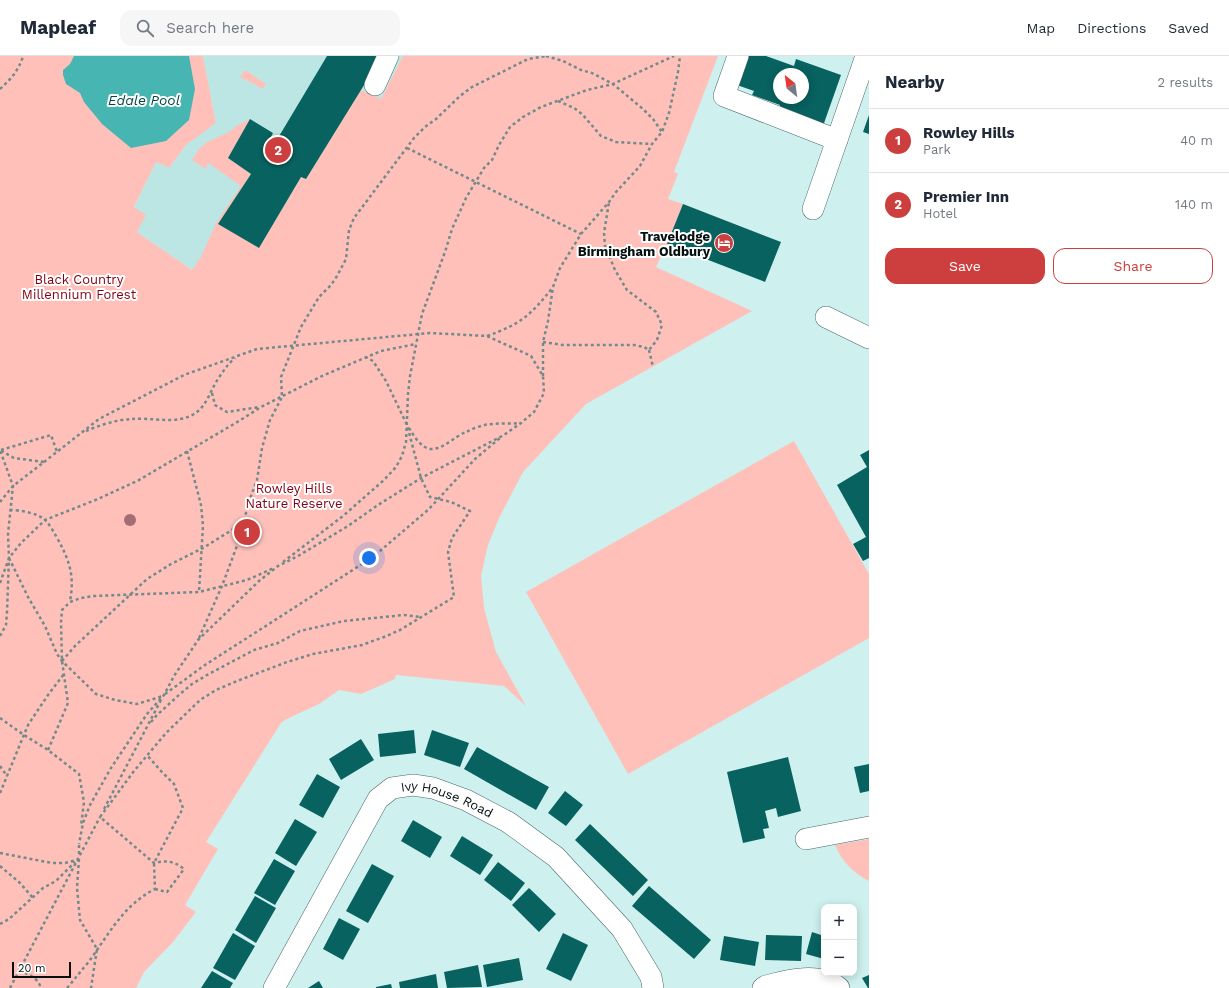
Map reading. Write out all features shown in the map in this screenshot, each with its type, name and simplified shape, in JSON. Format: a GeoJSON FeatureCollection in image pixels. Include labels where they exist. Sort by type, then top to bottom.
{"type":"FeatureCollection","features":[{"type":"Feature","properties":{"kind":"street"},"geometry":{"type":"LineString","coordinates":[[375,85],[388,56]]}},
{"type":"Feature","properties":{"kind":"street"},"geometry":{"type":"LineString","coordinates":[[738,56],[724,96],[837,140]]}},
{"type":"Feature","properties":{"kind":"street"},"geometry":{"type":"LineString","coordinates":[[813,209],[866,56]]}},
{"type":"Feature","properties":{"kind":"street"},"geometry":{"type":"LineString","coordinates":[[826,317],[869,338]]}},
{"type":"Feature","properties":{"kind":"street","name":"Ivy House Road"},"geometry":{"type":"LineString","coordinates":[[274,988],[378,799],[392,788],[413,786],[432,788],[466,800],[508,822],[556,857],[622,929],[651,977],[652,988]]}},
{"type":"Feature","properties":{"kind":"street"},"geometry":{"type":"LineString","coordinates":[[806,839],[869,827]]}},
{"type":"Feature","properties":{"kind":"street"},"geometry":{"type":"LineString","coordinates":[[763,988],[792,980],[818,979],[836,985],[840,988]]}},
{"type":"Feature","properties":{"kind":"path"},"geometry":{"type":"LineString","coordinates":[[0,89],[13,77],[21,65],[23,56]]}},
{"type":"Feature","properties":{"kind":"path"},"geometry":{"type":"LineString","coordinates":[[10,988],[174,676],[198,640],[222,586],[241,535],[270,420],[282,397],[281,378],[293,345],[301,327],[319,297],[331,285],[346,259],[349,230],[354,218],[407,148],[425,127],[472,87],[528,59],[546,56],[563,61],[613,84],[643,109],[653,119],[662,132]]}},
{"type":"Feature","properties":{"kind":"path"},"geometry":{"type":"LineString","coordinates":[[198,640],[259,581],[343,516],[396,467],[402,456],[406,442],[408,394],[422,314],[452,229],[466,198],[475,182],[492,160],[510,127],[523,117],[541,107],[587,90],[613,84],[674,56]]}},
{"type":"Feature","properties":{"kind":"path"},"geometry":{"type":"LineString","coordinates":[[79,844],[90,805],[136,730],[147,714],[164,695],[205,665],[373,557],[429,509],[475,459],[534,412],[544,393],[543,342],[553,287],[560,268],[581,234],[640,166],[652,144],[662,132],[669,113],[680,56]]}},
{"type":"Feature","properties":{"kind":"path"},"geometry":{"type":"LineString","coordinates":[[558,101],[574,108],[582,114],[601,136],[616,142],[652,144]]}},
{"type":"Feature","properties":{"kind":"path"},"geometry":{"type":"LineString","coordinates":[[407,148],[581,234]]}},
{"type":"Feature","properties":{"kind":"path"},"geometry":{"type":"LineString","coordinates":[[609,202],[604,232],[605,246],[615,270],[627,290],[656,312],[662,325],[657,340],[649,350]]}},
{"type":"Feature","properties":{"kind":"path"},"geometry":{"type":"LineString","coordinates":[[487,336],[506,329],[530,314],[553,287]]}},
{"type":"Feature","properties":{"kind":"path"},"geometry":{"type":"LineString","coordinates":[[0,502],[13,486],[99,420],[184,375],[257,349],[430,333],[487,336],[531,356],[543,376]]}},
{"type":"Feature","properties":{"kind":"path"},"geometry":{"type":"LineString","coordinates":[[543,342],[563,345],[634,345],[644,347],[649,350],[654,367]]}},
{"type":"Feature","properties":{"kind":"path"},"geometry":{"type":"LineString","coordinates":[[0,583],[9,558],[21,543],[45,520],[98,499],[132,483],[239,422],[261,406],[322,376],[389,349],[416,344]]}},
{"type":"Feature","properties":{"kind":"path"},"geometry":{"type":"LineString","coordinates":[[82,432],[97,426],[131,419],[186,418],[199,409],[212,392],[217,380],[228,364],[237,356]]}},
{"type":"Feature","properties":{"kind":"path"},"geometry":{"type":"LineString","coordinates":[[366,357],[373,361],[386,381],[407,425],[420,444],[428,448],[434,449],[478,427],[492,424],[521,423]]}},
{"type":"Feature","properties":{"kind":"path"},"geometry":{"type":"LineString","coordinates":[[212,392],[215,405],[227,412],[261,406]]}},
{"type":"Feature","properties":{"kind":"path"},"geometry":{"type":"LineString","coordinates":[[100,817],[147,755],[166,733],[200,700],[216,690],[287,662],[313,654],[362,645],[400,630],[454,597],[448,552],[452,538],[470,511],[451,502],[430,497],[421,478],[407,425]]}},
{"type":"Feature","properties":{"kind":"path"},"geometry":{"type":"LineString","coordinates":[[0,450],[51,435],[57,452]]}},
{"type":"Feature","properties":{"kind":"path"},"geometry":{"type":"LineString","coordinates":[[48,750],[68,703],[62,661],[61,616],[62,610],[70,602],[93,596],[199,592],[247,580],[298,556],[348,526],[421,478],[504,435]]}},
{"type":"Feature","properties":{"kind":"path"},"geometry":{"type":"LineString","coordinates":[[0,450],[14,458],[44,462]]}},
{"type":"Feature","properties":{"kind":"path"},"geometry":{"type":"LineString","coordinates":[[0,450],[13,486],[8,534],[9,558],[6,625],[0,636]]}},
{"type":"Feature","properties":{"kind":"path"},"geometry":{"type":"LineString","coordinates":[[187,451],[201,505],[203,526],[203,548],[199,592]]}},
{"type":"Feature","properties":{"kind":"path"},"geometry":{"type":"LineString","coordinates":[[10,510],[19,510],[33,514],[45,520],[63,549],[70,567],[72,587],[70,602]]}},
{"type":"Feature","properties":{"kind":"path"},"geometry":{"type":"LineString","coordinates":[[62,661],[75,646],[128,595],[152,576],[170,564],[203,548],[244,523]]}},
{"type":"Feature","properties":{"kind":"path"},"geometry":{"type":"LineString","coordinates":[[9,558],[62,661],[96,694],[115,700],[137,704],[164,695]]}},
{"type":"Feature","properties":{"kind":"path"},"geometry":{"type":"LineString","coordinates":[[146,729],[157,715],[192,684],[254,650],[278,642],[300,631],[332,623],[404,615],[421,617]]}},
{"type":"Feature","properties":{"kind":"path"},"geometry":{"type":"LineString","coordinates":[[0,793],[32,719],[64,674]]}},
{"type":"Feature","properties":{"kind":"path"},"geometry":{"type":"LineString","coordinates":[[0,718],[24,736],[48,750],[79,774],[84,802],[79,844],[77,888],[80,920],[97,949],[91,988]]}},
{"type":"Feature","properties":{"kind":"path"},"geometry":{"type":"LineString","coordinates":[[147,755],[174,784],[183,808],[154,863],[155,889]]}},
{"type":"Feature","properties":{"kind":"path"},"geometry":{"type":"LineString","coordinates":[[0,766],[8,776]]}},
{"type":"Feature","properties":{"kind":"path"},"geometry":{"type":"LineString","coordinates":[[100,817],[154,863]]}},
{"type":"Feature","properties":{"kind":"path"},"geometry":{"type":"LineString","coordinates":[[0,853],[52,863],[65,863],[78,858]]}},
{"type":"Feature","properties":{"kind":"path"},"geometry":{"type":"LineString","coordinates":[[0,924],[9,919],[43,888],[56,881],[78,858]]}},
{"type":"Feature","properties":{"kind":"path"},"geometry":{"type":"LineString","coordinates":[[67,988],[119,918],[130,906],[142,896],[155,889],[168,892],[184,869],[178,864],[166,860],[154,863]]}},
{"type":"Feature","properties":{"kind":"path"},"geometry":{"type":"LineString","coordinates":[[0,866],[20,883],[33,898]]}},
{"type":"Feature","properties":{"kind":"path"},"geometry":{"type":"LineString","coordinates":[[19,970],[30,974],[40,982],[41,988]]}},
{"type":"Feature","properties":{"kind":"shaded area"},"geometry":{"type":"Polygon","coordinates":[[[203,56],[403,56],[381,99],[257,260],[192,270],[137,232],[134,208],[156,161],[169,168],[186,145],[216,122],[203,56]]]}},
{"type":"Feature","properties":{"kind":"green space","name":"Rowley Hills Nature Reserve"},"geometry":{"type":"Polygon","coordinates":[[[0,56],[203,56],[216,123],[186,145],[169,168],[156,162],[134,207],[146,215],[137,232],[192,270],[201,257],[216,223],[241,186],[208,163],[206,169],[192,160],[199,149],[207,142],[229,132],[238,125],[250,119],[228,158],[251,174],[218,224],[259,248],[301,177],[306,179],[361,90],[381,99],[403,56],[718,56],[674,172],[678,174],[668,199],[683,204],[656,267],[752,311],[586,404],[523,472],[499,518],[488,545],[481,576],[484,608],[496,652],[526,706],[504,686],[396,675],[395,679],[361,694],[339,690],[319,704],[281,723],[206,842],[218,849],[185,905],[196,912],[173,942],[144,972],[136,988],[0,988],[0,56]]]}},
{"type":"Feature","properties":{"kind":"green space"},"geometry":{"type":"Polygon","coordinates":[[[245,70],[266,84],[263,89],[240,77],[245,70]]]}},
{"type":"Feature","properties":{"kind":"green space"},"geometry":{"type":"Polygon","coordinates":[[[794,441],[869,574],[869,638],[628,774],[526,592],[794,441]]]}},
{"type":"Feature","properties":{"kind":"green space"},"geometry":{"type":"Polygon","coordinates":[[[869,839],[869,881],[858,875],[849,866],[835,845],[869,839]]]}},
{"type":"Feature","properties":{"kind":"water","name":"Edale Pool"},"geometry":{"type":"Polygon","coordinates":[[[74,56],[189,56],[195,89],[189,120],[166,141],[131,148],[102,124],[84,102],[80,93],[66,84],[63,70],[70,64],[74,56]]]}},
{"type":"Feature","properties":{"kind":"building"},"geometry":{"type":"Polygon","coordinates":[[[327,56],[382,56],[306,179],[301,177],[259,248],[218,224],[251,174],[228,158],[250,119],[273,133],[270,139],[275,143],[327,56]]]}},
{"type":"Feature","properties":{"kind":"building"},"geometry":{"type":"Polygon","coordinates":[[[748,56],[766,56],[794,66],[796,59],[841,75],[823,126],[778,109],[780,105],[777,104],[809,104],[809,68],[773,68],[773,102],[752,95],[754,91],[737,85],[748,56]]]}},
{"type":"Feature","properties":{"kind":"building"},"geometry":{"type":"Polygon","coordinates":[[[869,115],[869,134],[863,132],[869,115]]]}},
{"type":"Feature","properties":{"kind":"building","name":"Travelodge Birmingham Oldbury"},"geometry":{"type":"Polygon","coordinates":[[[683,204],[781,242],[765,282],[667,244],[683,204]]]}},
{"type":"Feature","properties":{"kind":"building"},"geometry":{"type":"Polygon","coordinates":[[[869,450],[869,558],[863,561],[853,544],[866,537],[837,485],[867,467],[860,455],[869,450]]]}},
{"type":"Feature","properties":{"kind":"building"},"geometry":{"type":"Polygon","coordinates":[[[414,730],[416,753],[380,757],[378,734],[414,730]]]}},
{"type":"Feature","properties":{"kind":"building"},"geometry":{"type":"Polygon","coordinates":[[[432,730],[469,743],[460,767],[424,755],[432,730]]]}},
{"type":"Feature","properties":{"kind":"building"},"geometry":{"type":"Polygon","coordinates":[[[361,739],[374,760],[341,780],[329,759],[361,739]]]}},
{"type":"Feature","properties":{"kind":"building"},"geometry":{"type":"Polygon","coordinates":[[[477,747],[549,787],[536,810],[464,769],[477,747]]]}},
{"type":"Feature","properties":{"kind":"building"},"geometry":{"type":"Polygon","coordinates":[[[788,757],[801,811],[778,817],[776,808],[765,811],[769,828],[763,829],[765,838],[743,843],[727,772],[788,757]]]}},
{"type":"Feature","properties":{"kind":"building"},"geometry":{"type":"Polygon","coordinates":[[[869,764],[869,791],[860,793],[854,767],[869,764]]]}},
{"type":"Feature","properties":{"kind":"building"},"geometry":{"type":"Polygon","coordinates":[[[317,774],[340,787],[323,818],[299,805],[317,774]]]}},
{"type":"Feature","properties":{"kind":"building"},"geometry":{"type":"Polygon","coordinates":[[[565,791],[583,805],[566,826],[548,813],[565,791]]]}},
{"type":"Feature","properties":{"kind":"building"},"geometry":{"type":"Polygon","coordinates":[[[295,819],[317,832],[296,866],[275,853],[295,819]]]}},
{"type":"Feature","properties":{"kind":"building"},"geometry":{"type":"Polygon","coordinates":[[[413,820],[442,837],[430,858],[401,841],[413,820]]]}},
{"type":"Feature","properties":{"kind":"building"},"geometry":{"type":"Polygon","coordinates":[[[590,824],[648,880],[633,896],[575,840],[590,824]]]}},
{"type":"Feature","properties":{"kind":"building"},"geometry":{"type":"Polygon","coordinates":[[[462,836],[493,855],[480,875],[450,856],[462,836]]]}},
{"type":"Feature","properties":{"kind":"building"},"geometry":{"type":"Polygon","coordinates":[[[274,859],[295,871],[275,905],[254,893],[274,859]]]}},
{"type":"Feature","properties":{"kind":"building"},"geometry":{"type":"Polygon","coordinates":[[[498,862],[525,883],[511,901],[484,880],[498,862]]]}},
{"type":"Feature","properties":{"kind":"building"},"geometry":{"type":"Polygon","coordinates":[[[372,864],[394,876],[368,923],[346,911],[372,864]]]}},
{"type":"Feature","properties":{"kind":"building"},"geometry":{"type":"Polygon","coordinates":[[[649,886],[711,940],[694,959],[632,906],[649,886]]]}},
{"type":"Feature","properties":{"kind":"building"},"geometry":{"type":"Polygon","coordinates":[[[529,888],[556,914],[539,932],[512,905],[529,888]]]}},
{"type":"Feature","properties":{"kind":"building"},"geometry":{"type":"Polygon","coordinates":[[[255,896],[276,908],[256,943],[235,930],[255,896]]]}},
{"type":"Feature","properties":{"kind":"building"},"geometry":{"type":"Polygon","coordinates":[[[339,918],[360,929],[343,960],[323,949],[339,918]]]}},
{"type":"Feature","properties":{"kind":"building"},"geometry":{"type":"Polygon","coordinates":[[[812,932],[821,935],[821,958],[806,954],[812,932]]]}},
{"type":"Feature","properties":{"kind":"building"},"geometry":{"type":"Polygon","coordinates":[[[233,933],[255,946],[235,980],[213,968],[233,933]]]}},
{"type":"Feature","properties":{"kind":"building"},"geometry":{"type":"Polygon","coordinates":[[[563,933],[588,945],[571,981],[546,969],[563,933]]]}},
{"type":"Feature","properties":{"kind":"building"},"geometry":{"type":"Polygon","coordinates":[[[766,935],[802,936],[801,961],[765,960],[766,935]]]}},
{"type":"Feature","properties":{"kind":"building"},"geometry":{"type":"Polygon","coordinates":[[[724,936],[759,942],[755,966],[720,960],[724,936]]]}},
{"type":"Feature","properties":{"kind":"building"},"geometry":{"type":"Polygon","coordinates":[[[519,958],[523,980],[487,987],[483,965],[519,958]]]}},
{"type":"Feature","properties":{"kind":"building"},"geometry":{"type":"Polygon","coordinates":[[[478,965],[482,987],[447,988],[444,972],[478,965]]]}},
{"type":"Feature","properties":{"kind":"building"},"geometry":{"type":"Polygon","coordinates":[[[212,971],[233,983],[230,988],[201,988],[212,971]]]}},
{"type":"Feature","properties":{"kind":"building"},"geometry":{"type":"Polygon","coordinates":[[[436,974],[438,988],[400,988],[399,982],[436,974]]]}},
{"type":"Feature","properties":{"kind":"building"},"geometry":{"type":"Polygon","coordinates":[[[869,975],[869,988],[868,988],[862,978],[869,975]]]}},
{"type":"Feature","properties":{"kind":"building"},"geometry":{"type":"Polygon","coordinates":[[[319,981],[323,988],[308,988],[319,981]]]}},
{"type":"Feature","properties":{"kind":"building"},"geometry":{"type":"Polygon","coordinates":[[[391,984],[392,988],[376,988],[376,987],[391,984]]]}},
{"type":"Feature","properties":{"kind":"place","name":"Premier Inn"},"geometry":{"type":"Point","coordinates":[278,150]}},
{"type":"Feature","properties":{"kind":"place","name":"Travelodge Birmingham Oldbury"},"geometry":{"type":"Point","coordinates":[724,243]}},
{"type":"Feature","properties":{"kind":"place","name":"Rowley Hills"},"geometry":{"type":"Point","coordinates":[247,532]}},
{"type":"Feature","properties":{"kind":"park label","name":"Black Country Millennium Forest"},"geometry":{"type":"Point","coordinates":[79,286]}}]}
